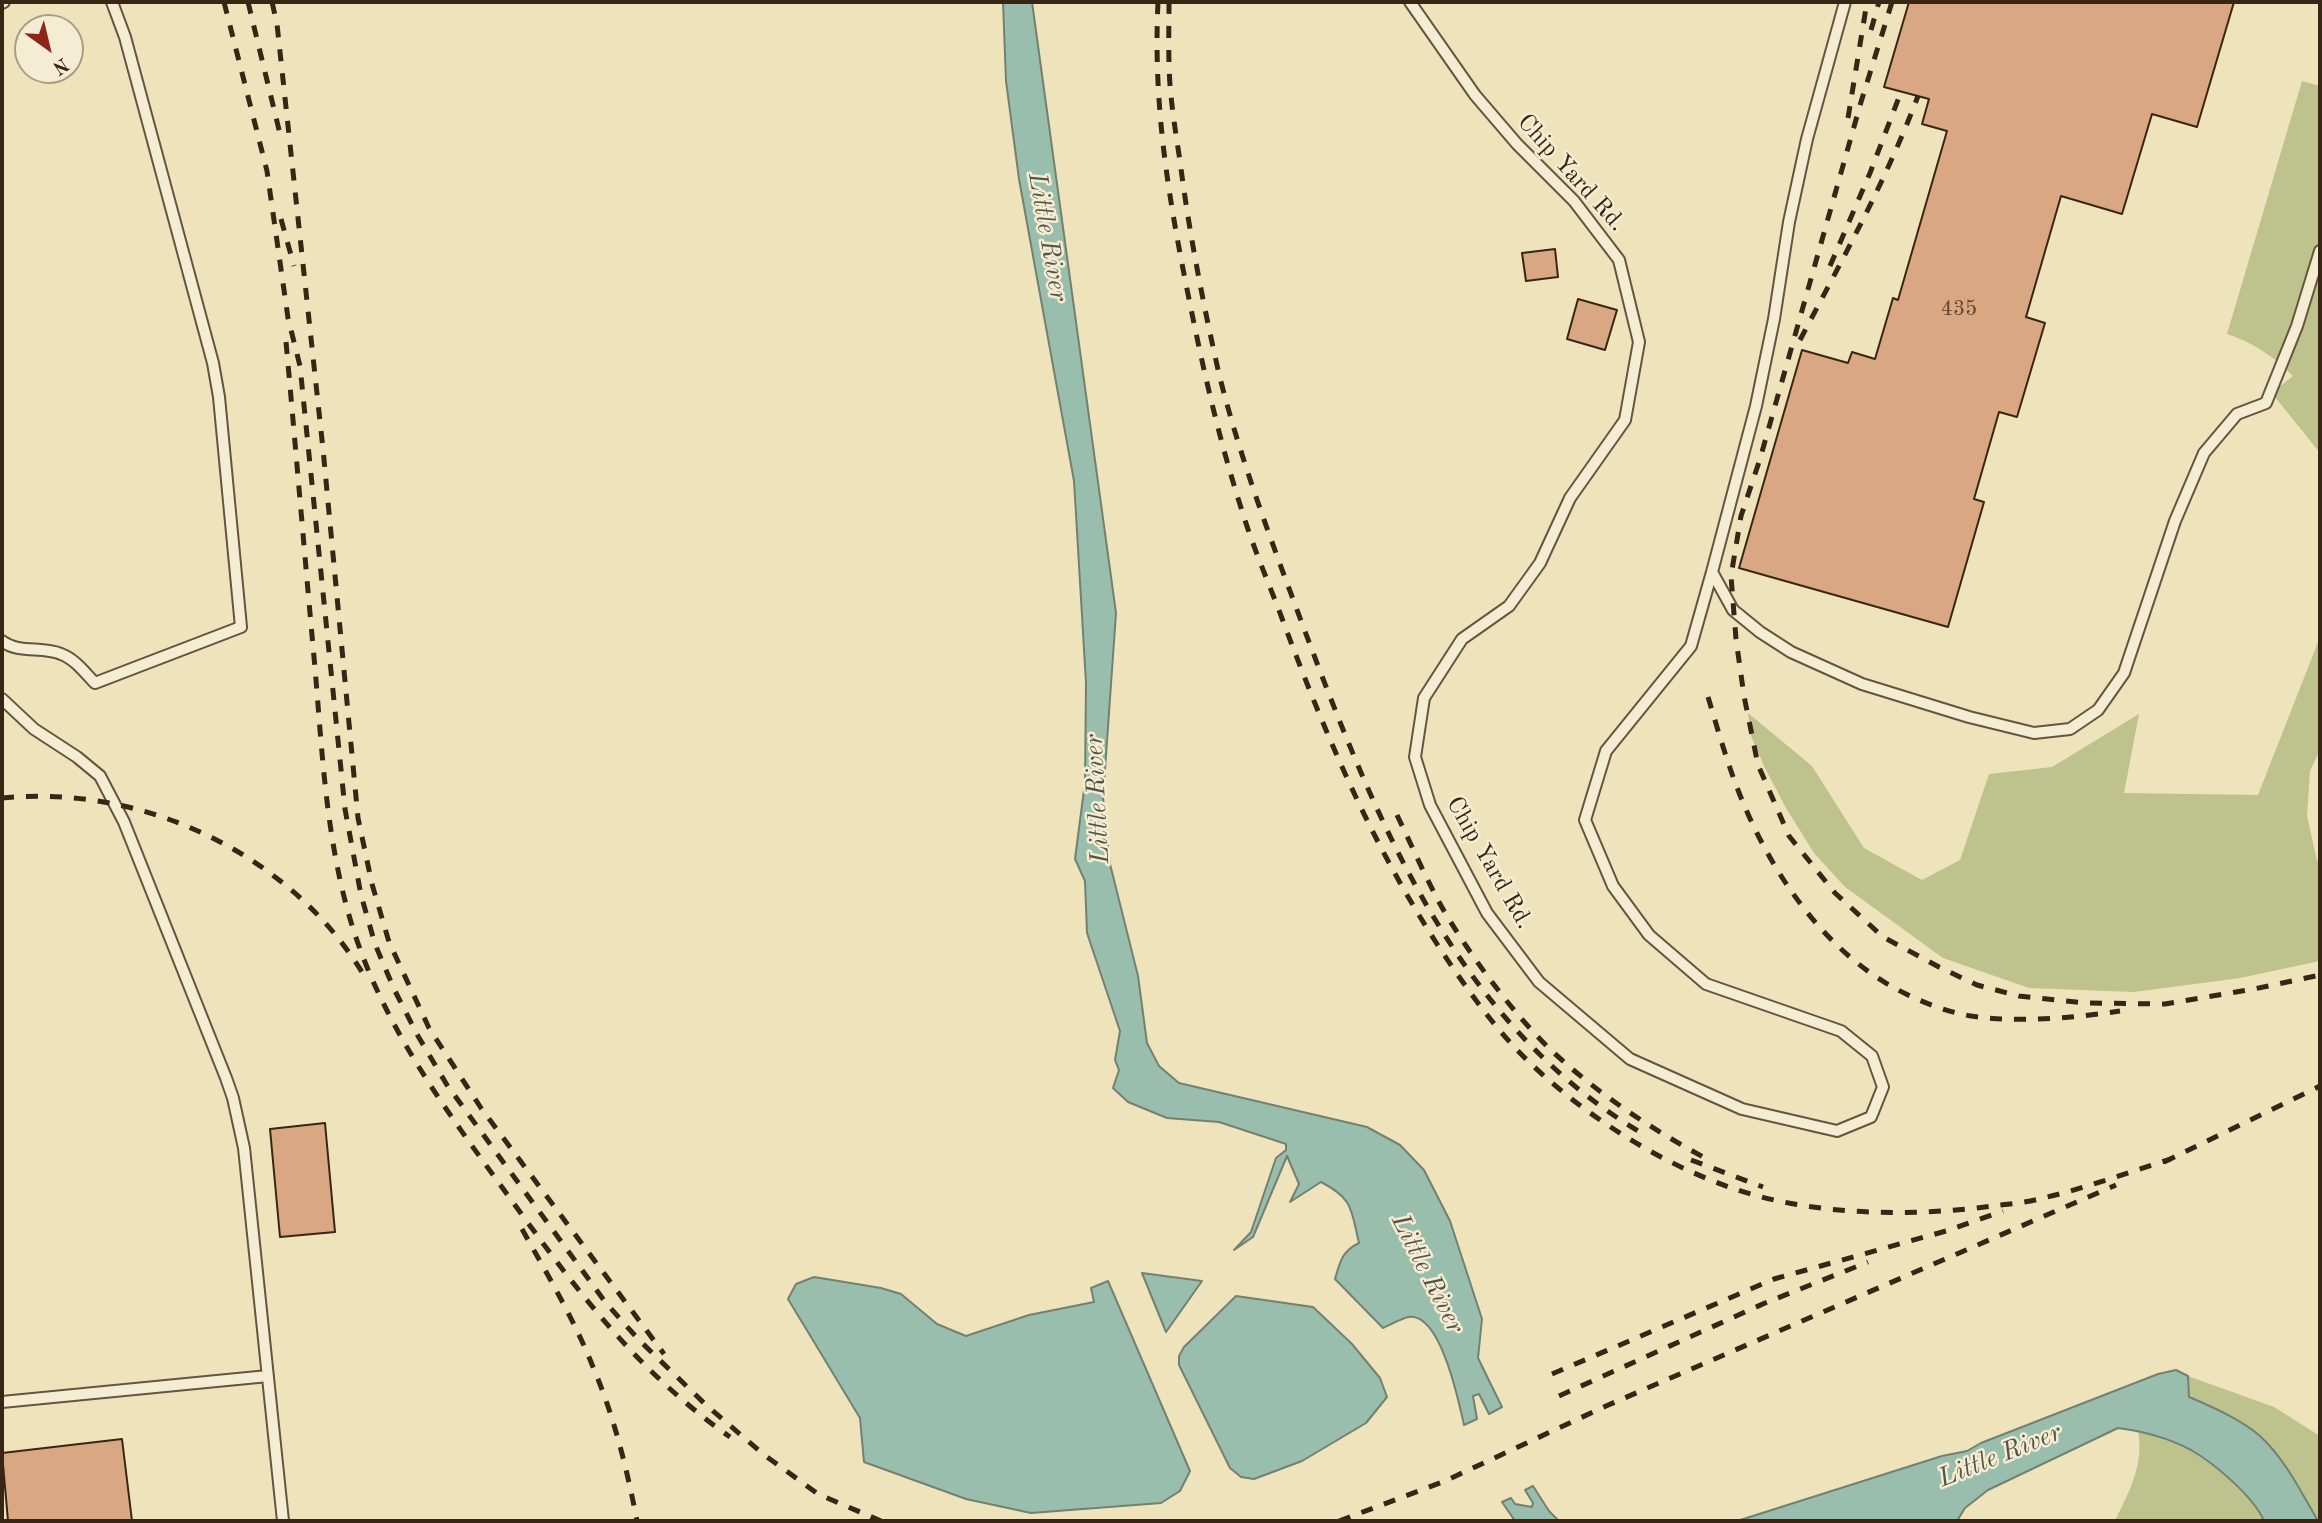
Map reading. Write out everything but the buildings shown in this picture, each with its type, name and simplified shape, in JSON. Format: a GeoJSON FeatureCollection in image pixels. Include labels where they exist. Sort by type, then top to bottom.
{"type":"FeatureCollection","features":[{"type":"Feature","properties":{"kind":"lane"},"geometry":{"type":"LineString","coordinates":[[2,640],[14,648],[61,654],[76,664],[95,683],[241,627],[219,397],[213,363],[125,37],[112,2]]}},
{"type":"Feature","properties":{"kind":"lane","name":"Chip Yard Rd."},"geometry":{"type":"LineString","coordinates":[[1409,2],[1475,95],[1517,144],[1574,201],[1619,260],[1639,342],[1625,420],[1570,498],[1540,563],[1509,606],[1462,639],[1424,698],[1415,757],[1430,805],[1488,913],[1539,982],[1630,1059],[1742,1109],[1837,1130],[1871,1117],[1883,1087],[1872,1056],[1841,1031],[1706,984],[1649,935],[1627,906],[1613,886],[1585,820],[1606,751],[1691,646],[1756,406],[1774,319],[1789,222],[1807,139],[1845,2]]}},
{"type":"Feature","properties":{"kind":"lane"},"geometry":{"type":"LineString","coordinates":[[1712,572],[1733,610],[1760,632],[1791,652],[1862,684],[1969,717],[2034,733],[2070,729],[2098,710],[2124,673],[2175,521],[2203,453],[2237,414],[2266,403],[2297,326],[2320,251]]}},
{"type":"Feature","properties":{"kind":"lane"},"geometry":{"type":"LineString","coordinates":[[2,699],[34,729],[90,766],[107,786],[124,822],[233,1098],[244,1148],[283,1521]]}},
{"type":"Feature","properties":{"kind":"lane"},"geometry":{"type":"LineString","coordinates":[[2,1402],[268,1376]]}},
{"type":"Feature","properties":{"kind":"green space"},"geometry":{"type":"Polygon","coordinates":[[[2302,81],[2320,86],[2320,453],[2275,397],[2279,387],[2293,376],[2263,351],[2227,334],[2302,81]]]}},
{"type":"Feature","properties":{"kind":"green space"},"geometry":{"type":"Polygon","coordinates":[[[2320,637],[2320,750],[2310,771],[2307,816],[2317,861],[2320,862],[2320,961],[2240,978],[2134,992],[2029,988],[1943,958],[1845,887],[1814,853],[1786,808],[1751,736],[1748,713],[1812,766],[1864,848],[1922,880],[1960,860],[1989,774],[2052,767],[2139,714],[2124,793],[2258,795],[2320,637]]]}},
{"type":"Feature","properties":{"kind":"green space"},"geometry":{"type":"Polygon","coordinates":[[[2188,1376],[2274,1407],[2320,1436],[2320,1521],[2291,1475],[2216,1408],[2189,1397],[2188,1376]]]}},
{"type":"Feature","properties":{"kind":"green space"},"geometry":{"type":"Polygon","coordinates":[[[2138,1430],[2183,1447],[2209,1462],[2252,1501],[2264,1521],[2115,1521],[2137,1466],[2138,1430]]]}},
{"type":"Feature","properties":{"kind":"water","name":"Little River"},"geometry":{"type":"Polygon","coordinates":[[[1003,2],[1032,2],[1116,613],[1103,798],[1110,864],[1138,976],[1147,1043],[1159,1066],[1179,1083],[1367,1127],[1400,1145],[1424,1170],[1450,1221],[1482,1319],[1478,1358],[1502,1407],[1489,1414],[1479,1394],[1473,1396],[1477,1419],[1464,1425],[1447,1361],[1430,1329],[1420,1320],[1409,1317],[1383,1328],[1335,1279],[1345,1253],[1359,1243],[1349,1206],[1340,1194],[1321,1182],[1290,1202],[1299,1184],[1287,1156],[1253,1237],[1234,1250],[1251,1232],[1276,1158],[1286,1150],[1286,1144],[1219,1122],[1167,1118],[1128,1102],[1113,1088],[1119,1070],[1115,1060],[1120,1031],[1087,933],[1085,881],[1075,859],[1085,782],[1086,683],[1074,481],[1019,179],[1006,81],[1003,2]]]}},
{"type":"Feature","properties":{"kind":"water"},"geometry":{"type":"Polygon","coordinates":[[[1142,1273],[1202,1281],[1166,1332],[1142,1273]]]}},
{"type":"Feature","properties":{"kind":"water"},"geometry":{"type":"Polygon","coordinates":[[[814,1277],[901,1294],[937,1324],[966,1336],[1029,1315],[1094,1302],[1091,1288],[1108,1281],[1190,1471],[1180,1491],[1161,1503],[1031,1513],[966,1499],[864,1462],[860,1418],[788,1299],[796,1284],[814,1277]]]}},
{"type":"Feature","properties":{"kind":"water"},"geometry":{"type":"Polygon","coordinates":[[[1236,1296],[1313,1307],[1352,1344],[1380,1378],[1387,1397],[1366,1423],[1302,1461],[1254,1479],[1241,1477],[1230,1468],[1179,1365],[1179,1356],[1184,1347],[1236,1296]]]}},
{"type":"Feature","properties":{"kind":"water","name":"Little River"},"geometry":{"type":"Polygon","coordinates":[[[2176,1370],[2188,1376],[2189,1397],[2235,1419],[2269,1445],[2292,1476],[2318,1521],[2264,1521],[2243,1491],[2200,1456],[2165,1439],[2118,1428],[1988,1490],[1965,1508],[1957,1521],[1737,1521],[1942,1456],[1967,1451],[1981,1443],[2158,1374],[2176,1370]]]}},
{"type":"Feature","properties":{"kind":"water"},"geometry":{"type":"Polygon","coordinates":[[[1533,1486],[1559,1521],[1515,1521],[1502,1502],[1511,1498],[1515,1504],[1532,1507],[1533,1503],[1525,1490],[1533,1486]]]}},
{"type":"Feature","properties":{"kind":"railway"},"geometry":{"type":"LineString","coordinates":[[224,2],[267,171],[288,318],[300,366],[345,809],[361,895],[375,944],[394,989],[447,1085],[606,1303],[639,1340],[705,1404],[763,1454],[818,1494],[881,1521]]}},
{"type":"Feature","properties":{"kind":"railway"},"geometry":{"type":"LineString","coordinates":[[248,2],[281,138]]}},
{"type":"Feature","properties":{"kind":"railway"},"geometry":{"type":"LineString","coordinates":[[272,2],[277,24],[323,449],[358,818],[372,884],[389,942],[429,1028],[481,1108],[664,1354]]}},
{"type":"Feature","properties":{"kind":"railway"},"geometry":{"type":"LineString","coordinates":[[1158,2],[1160,113],[1174,221],[1213,406],[1248,530],[1316,705],[1370,826],[1437,944],[1476,1001],[1509,1041],[1566,1095],[1645,1148],[1729,1187],[1793,1204],[1860,1212],[1961,1210],[2056,1195],[2171,1159]]}},
{"type":"Feature","properties":{"kind":"railway"},"geometry":{"type":"LineString","coordinates":[[1169,2],[1169,75],[1174,123],[1192,241],[1219,374],[1237,440],[1270,537],[1363,778],[1396,848],[1433,916],[1475,979],[1524,1038],[1580,1090],[1645,1135]]}},
{"type":"Feature","properties":{"kind":"railway"},"geometry":{"type":"LineString","coordinates":[[1848,118],[1867,2]]}},
{"type":"Feature","properties":{"kind":"railway"},"geometry":{"type":"LineString","coordinates":[[1871,30],[1879,2]]}},
{"type":"Feature","properties":{"kind":"railway"},"geometry":{"type":"LineString","coordinates":[[1892,2],[1760,459],[1741,516],[1731,576],[1744,696],[1758,765],[1789,836],[1835,893],[1883,937],[1977,985],[2019,996],[2085,1003],[2165,1004],[2320,975]]}},
{"type":"Feature","properties":{"kind":"railway"},"geometry":{"type":"LineString","coordinates":[[1830,266],[1901,92]]}},
{"type":"Feature","properties":{"kind":"railway"},"geometry":{"type":"LineString","coordinates":[[1800,340],[1878,189],[1918,96]]}},
{"type":"Feature","properties":{"kind":"railway"},"geometry":{"type":"LineString","coordinates":[[281,219],[294,266]]}},
{"type":"Feature","properties":{"kind":"railway"},"geometry":{"type":"LineString","coordinates":[[286,342],[328,810],[340,880],[360,949],[392,1020],[431,1086],[567,1275],[641,1361],[698,1413],[730,1437]]}},
{"type":"Feature","properties":{"kind":"railway"},"geometry":{"type":"LineString","coordinates":[[1708,697],[1743,802],[1776,868],[1820,928],[1875,976],[1922,1001],[1971,1016],[2046,1019],[2120,1011]]}},
{"type":"Feature","properties":{"kind":"railway"},"geometry":{"type":"LineString","coordinates":[[2,798],[54,797],[106,802],[157,815],[206,835],[252,861],[294,892],[331,929],[362,972]]}},
{"type":"Feature","properties":{"kind":"railway"},"geometry":{"type":"LineString","coordinates":[[1397,815],[1450,920],[1476,960],[1537,1036],[1606,1096],[1664,1135],[1705,1158]]}},
{"type":"Feature","properties":{"kind":"railway"},"geometry":{"type":"LineString","coordinates":[[2164,1162],[2320,1086]]}},
{"type":"Feature","properties":{"kind":"railway"},"geometry":{"type":"LineString","coordinates":[[1691,1160],[1763,1187]]}},
{"type":"Feature","properties":{"kind":"railway"},"geometry":{"type":"LineString","coordinates":[[1339,1521],[1445,1481],[1606,1406],[2116,1185]]}},
{"type":"Feature","properties":{"kind":"railway"},"geometry":{"type":"LineString","coordinates":[[1552,1374],[1774,1279],[1946,1231],[2003,1211]]}},
{"type":"Feature","properties":{"kind":"railway"},"geometry":{"type":"LineString","coordinates":[[522,1229],[569,1314],[601,1386],[619,1443],[637,1521]]}},
{"type":"Feature","properties":{"kind":"railway"},"geometry":{"type":"LineString","coordinates":[[1559,1396],[1765,1303],[1868,1262]]}}]}
